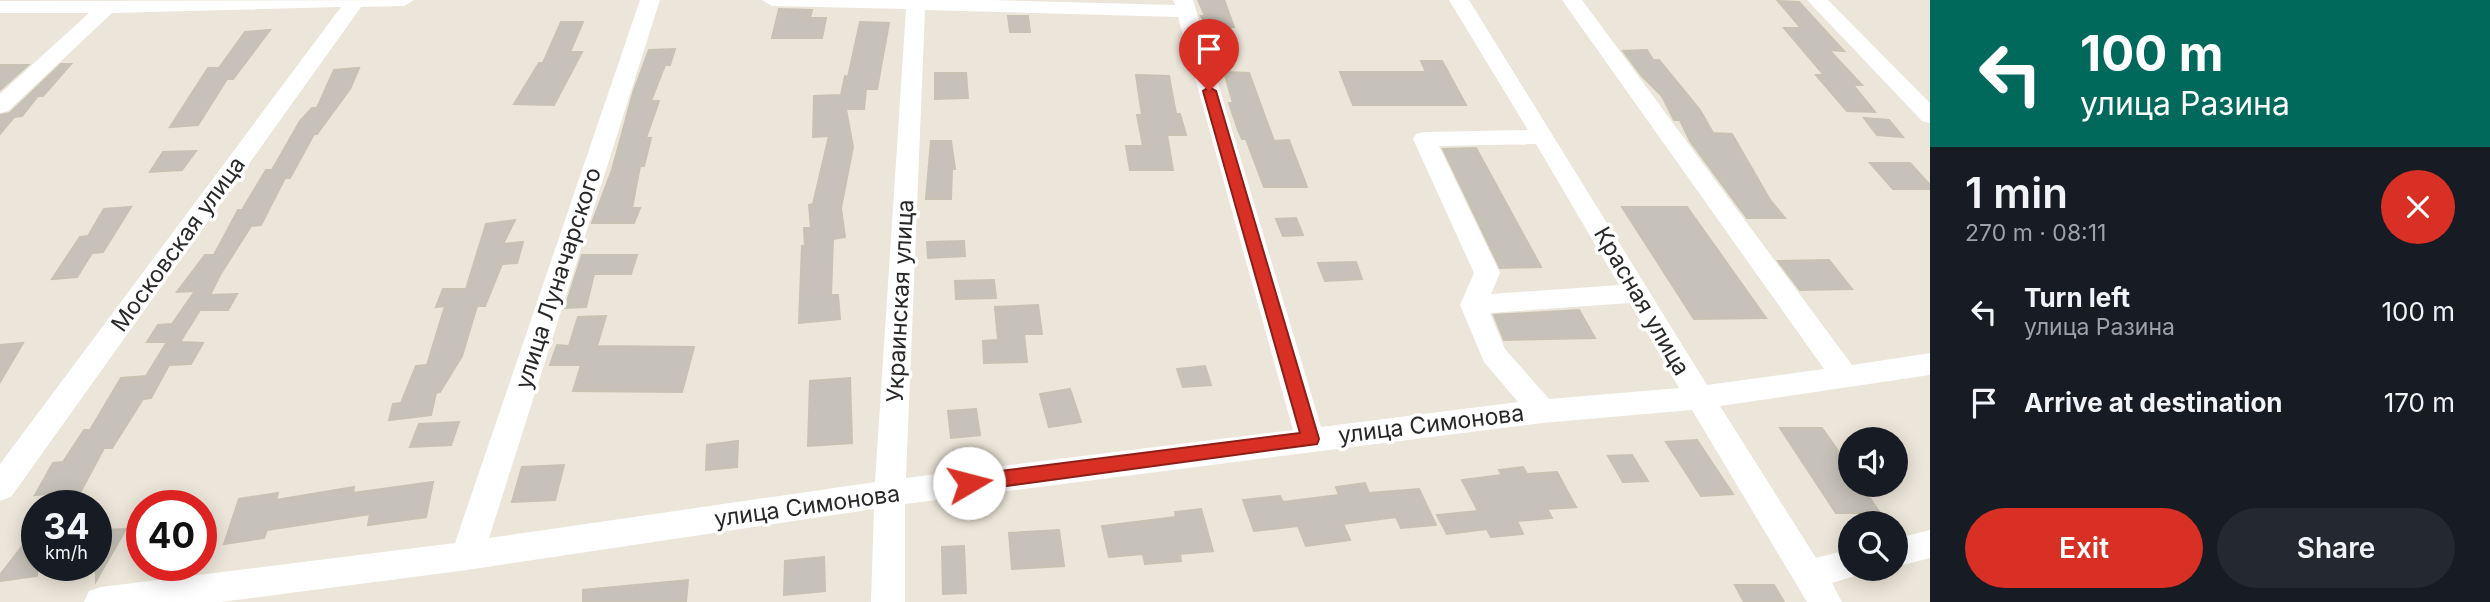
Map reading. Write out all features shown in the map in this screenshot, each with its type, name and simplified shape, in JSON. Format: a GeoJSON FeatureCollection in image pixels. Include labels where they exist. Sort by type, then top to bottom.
{"type":"FeatureCollection","features":[{"type":"Feature","properties":{"kind":"street","name":"Московская улица"},"geometry":{"type":"LineString","coordinates":[[0,488],[356,0]]}},
{"type":"Feature","properties":{"kind":"street"},"geometry":{"type":"LineString","coordinates":[[0,6],[404,0]]}},
{"type":"Feature","properties":{"kind":"street","name":"улица Луначарского"},"geometry":{"type":"LineString","coordinates":[[467,556],[650,0]]}},
{"type":"Feature","properties":{"kind":"street"},"geometry":{"type":"LineString","coordinates":[[772,0],[1185,6],[1310,439]]}},
{"type":"Feature","properties":{"kind":"street","name":"Красная улица"},"geometry":{"type":"LineString","coordinates":[[1459,0],[1638,293],[1698,398],[1825,602]]}},
{"type":"Feature","properties":{"kind":"street"},"geometry":{"type":"LineString","coordinates":[[1572,0],[1844,375]]}},
{"type":"Feature","properties":{"kind":"street"},"geometry":{"type":"LineString","coordinates":[[1817,0],[1930,116]]}},
{"type":"Feature","properties":{"kind":"street","name":"Украинская улица"},"geometry":{"type":"LineString","coordinates":[[888,602],[890,493],[916,1]]}},
{"type":"Feature","properties":{"kind":"street"},"geometry":{"type":"LineString","coordinates":[[0,106],[110,4]]}},
{"type":"Feature","properties":{"kind":"street"},"geometry":{"type":"LineString","coordinates":[[1542,411],[1494,355],[1473,305],[1487,273],[1424,139],[1544,137]]}},
{"type":"Feature","properties":{"kind":"street"},"geometry":{"type":"LineString","coordinates":[[1473,305],[1638,293]]}},
{"type":"Feature","properties":{"kind":"street","name":"улица Симонова"},"geometry":{"type":"LineString","coordinates":[[101,602],[467,556],[890,493],[1542,411],[1698,398],[1930,364]]}},
{"type":"Feature","properties":{"kind":"street"},"geometry":{"type":"LineString","coordinates":[[1908,550],[1930,544]]}},
{"type":"Feature","properties":{"kind":"street"},"geometry":{"type":"LineString","coordinates":[[1807,575],[1838,567]]}},
{"type":"Feature","properties":{"kind":"building"},"geometry":{"type":"Polygon","coordinates":[[[1198,0],[1224,0],[1234,27],[1227,27],[1236,44],[1218,45],[1201,16],[1205,16],[1198,0]]]}},
{"type":"Feature","properties":{"kind":"building"},"geometry":{"type":"Polygon","coordinates":[[[1778,1],[1799,2],[1844,51],[1829,50],[1862,85],[1853,85],[1875,112],[1847,111],[1816,75],[1824,75],[1784,28],[1801,28],[1778,1]]]}},
{"type":"Feature","properties":{"kind":"building"},"geometry":{"type":"Polygon","coordinates":[[[779,9],[812,10],[810,18],[826,18],[822,38],[772,38],[779,9]]]}},
{"type":"Feature","properties":{"kind":"building"},"geometry":{"type":"Polygon","coordinates":[[[1008,16],[1028,16],[1030,32],[1010,32],[1008,16]]]}},
{"type":"Feature","properties":{"kind":"building"},"geometry":{"type":"Polygon","coordinates":[[[561,22],[583,22],[570,52],[582,52],[554,105],[514,104],[539,63],[543,63],[561,22]]]}},
{"type":"Feature","properties":{"kind":"building"},"geometry":{"type":"Polygon","coordinates":[[[860,22],[889,23],[877,89],[866,89],[864,109],[846,109],[853,147],[841,208],[845,237],[833,239],[831,295],[838,295],[840,319],[799,323],[804,228],[811,228],[809,205],[813,204],[829,136],[813,137],[814,96],[841,95],[845,76],[848,77],[860,22]]]}},
{"type":"Feature","properties":{"kind":"building"},"geometry":{"type":"Polygon","coordinates":[[[270,30],[233,79],[227,79],[198,125],[170,127],[208,68],[219,68],[245,32],[270,30]]]}},
{"type":"Feature","properties":{"kind":"building"},"geometry":{"type":"Polygon","coordinates":[[[675,49],[670,65],[665,65],[651,101],[659,101],[646,138],[651,138],[644,166],[640,166],[632,208],[640,208],[634,223],[592,223],[612,170],[633,93],[649,50],[675,49]]]}},
{"type":"Feature","properties":{"kind":"building"},"geometry":{"type":"Polygon","coordinates":[[[1647,50],[1653,60],[1659,60],[1700,110],[1713,133],[1732,134],[1770,200],[1785,218],[1747,218],[1690,141],[1680,120],[1674,120],[1662,96],[1623,51],[1647,50]]]}},
{"type":"Feature","properties":{"kind":"building"},"geometry":{"type":"Polygon","coordinates":[[[1421,61],[1442,61],[1466,105],[1353,105],[1340,72],[1426,72],[1421,61]]]}},
{"type":"Feature","properties":{"kind":"building"},"geometry":{"type":"Polygon","coordinates":[[[61,64],[71,64],[43,96],[38,96],[22,116],[14,117],[0,134],[0,115],[10,113],[61,64]]]}},
{"type":"Feature","properties":{"kind":"building"},"geometry":{"type":"Polygon","coordinates":[[[0,65],[28,65],[0,90],[0,65]]]}},
{"type":"Feature","properties":{"kind":"building"},"geometry":{"type":"Polygon","coordinates":[[[359,68],[350,89],[317,134],[314,134],[290,178],[285,178],[261,225],[251,226],[220,275],[210,295],[237,294],[228,310],[200,310],[180,342],[203,343],[191,364],[169,365],[151,398],[143,399],[112,448],[104,448],[82,490],[38,490],[53,463],[63,462],[84,430],[90,430],[121,378],[146,376],[167,342],[147,342],[158,325],[172,324],[195,291],[177,292],[205,255],[214,255],[238,210],[242,210],[266,170],[272,170],[300,121],[312,108],[317,108],[334,70],[359,68]]]}},
{"type":"Feature","properties":{"kind":"building"},"geometry":{"type":"Polygon","coordinates":[[[1224,72],[1249,73],[1274,141],[1289,140],[1307,187],[1264,187],[1246,139],[1242,139],[1238,130],[1229,103],[1233,103],[1224,72]]]}},
{"type":"Feature","properties":{"kind":"building"},"geometry":{"type":"Polygon","coordinates":[[[935,73],[966,73],[968,98],[935,99],[935,73]]]}},
{"type":"Feature","properties":{"kind":"building"},"geometry":{"type":"Polygon","coordinates":[[[1136,75],[1169,76],[1176,114],[1180,114],[1186,135],[1167,135],[1173,170],[1130,170],[1126,146],[1143,146],[1137,115],[1142,115],[1136,75]]]}},
{"type":"Feature","properties":{"kind":"building"},"geometry":{"type":"Polygon","coordinates":[[[1864,118],[1889,120],[1903,137],[1877,135],[1864,118]]]}},
{"type":"Feature","properties":{"kind":"building"},"geometry":{"type":"Polygon","coordinates":[[[931,141],[951,141],[955,169],[952,169],[951,199],[926,199],[931,141]]]}},
{"type":"Feature","properties":{"kind":"building"},"geometry":{"type":"Polygon","coordinates":[[[1476,148],[1541,267],[1500,268],[1443,149],[1476,148]]]}},
{"type":"Feature","properties":{"kind":"building"},"geometry":{"type":"Polygon","coordinates":[[[196,151],[182,170],[150,172],[163,152],[196,151]]]}},
{"type":"Feature","properties":{"kind":"building"},"geometry":{"type":"Polygon","coordinates":[[[1870,163],[1910,163],[1930,185],[1930,189],[1893,189],[1870,163]]]}},
{"type":"Feature","properties":{"kind":"building"},"geometry":{"type":"Polygon","coordinates":[[[131,207],[103,252],[92,253],[77,277],[52,279],[80,237],[88,236],[104,209],[131,207]]]}},
{"type":"Feature","properties":{"kind":"building"},"geometry":{"type":"Polygon","coordinates":[[[1622,207],[1687,207],[1766,318],[1694,319],[1622,207]]]}},
{"type":"Feature","properties":{"kind":"building"},"geometry":{"type":"Polygon","coordinates":[[[1296,218],[1303,235],[1283,236],[1276,219],[1296,218]]]}},
{"type":"Feature","properties":{"kind":"building"},"geometry":{"type":"Polygon","coordinates":[[[515,220],[503,244],[523,242],[517,263],[502,264],[485,306],[477,306],[462,356],[440,392],[436,393],[431,415],[389,420],[393,404],[401,403],[416,366],[427,365],[445,306],[436,307],[443,289],[466,289],[486,224],[515,220]]]}},
{"type":"Feature","properties":{"kind":"building"},"geometry":{"type":"Polygon","coordinates":[[[964,241],[965,256],[928,258],[927,242],[964,241]]]}},
{"type":"Feature","properties":{"kind":"building"},"geometry":{"type":"Polygon","coordinates":[[[582,255],[637,255],[631,274],[594,274],[586,307],[565,308],[582,255]]]}},
{"type":"Feature","properties":{"kind":"building"},"geometry":{"type":"Polygon","coordinates":[[[1829,260],[1852,289],[1800,290],[1778,261],[1829,260]]]}},
{"type":"Feature","properties":{"kind":"building"},"geometry":{"type":"Polygon","coordinates":[[[1356,262],[1362,279],[1325,281],[1318,263],[1356,262]]]}},
{"type":"Feature","properties":{"kind":"building"},"geometry":{"type":"Polygon","coordinates":[[[994,280],[996,298],[956,299],[955,281],[994,280]]]}},
{"type":"Feature","properties":{"kind":"building"},"geometry":{"type":"Polygon","coordinates":[[[1038,305],[1042,334],[1024,334],[1027,362],[984,363],[983,341],[998,340],[995,307],[1038,305]]]}},
{"type":"Feature","properties":{"kind":"building"},"geometry":{"type":"Polygon","coordinates":[[[1579,310],[1595,338],[1504,340],[1494,315],[1579,310]]]}},
{"type":"Feature","properties":{"kind":"building"},"geometry":{"type":"Polygon","coordinates":[[[606,316],[597,346],[694,347],[682,392],[573,391],[581,365],[550,365],[557,345],[569,346],[578,317],[606,316]]]}},
{"type":"Feature","properties":{"kind":"building"},"geometry":{"type":"Polygon","coordinates":[[[23,343],[0,382],[0,345],[23,343]]]}},
{"type":"Feature","properties":{"kind":"building"},"geometry":{"type":"Polygon","coordinates":[[[1205,366],[1211,385],[1183,387],[1177,369],[1205,366]]]}},
{"type":"Feature","properties":{"kind":"building"},"geometry":{"type":"Polygon","coordinates":[[[850,378],[852,443],[808,446],[810,381],[850,378]]]}},
{"type":"Feature","properties":{"kind":"building"},"geometry":{"type":"Polygon","coordinates":[[[1070,389],[1081,422],[1049,427],[1040,394],[1070,389]]]}},
{"type":"Feature","properties":{"kind":"building"},"geometry":{"type":"Polygon","coordinates":[[[976,409],[980,435],[951,438],[948,411],[976,409]]]}},
{"type":"Feature","properties":{"kind":"building"},"geometry":{"type":"Polygon","coordinates":[[[459,422],[451,445],[410,447],[419,424],[459,422]]]}},
{"type":"Feature","properties":{"kind":"building"},"geometry":{"type":"Polygon","coordinates":[[[1780,428],[1822,428],[1838,451],[1838,497],[1869,497],[1879,511],[1836,513],[1780,428]]]}},
{"type":"Feature","properties":{"kind":"building"},"geometry":{"type":"Polygon","coordinates":[[[1697,440],[1733,494],[1701,496],[1666,442],[1697,440]]]}},
{"type":"Feature","properties":{"kind":"building"},"geometry":{"type":"Polygon","coordinates":[[[738,441],[737,467],[706,470],[707,445],[738,441]]]}},
{"type":"Feature","properties":{"kind":"building"},"geometry":{"type":"Polygon","coordinates":[[[1632,455],[1648,481],[1623,482],[1608,456],[1632,455]]]}},
{"type":"Feature","properties":{"kind":"building"},"geometry":{"type":"Polygon","coordinates":[[[564,465],[555,500],[512,502],[522,467],[564,465]]]}},
{"type":"Feature","properties":{"kind":"building"},"geometry":{"type":"Polygon","coordinates":[[[1523,467],[1527,474],[1557,472],[1576,507],[1547,509],[1552,518],[1517,521],[1523,534],[1491,537],[1487,529],[1447,534],[1437,515],[1478,511],[1462,480],[1502,475],[1499,470],[1523,467]]]}},
{"type":"Feature","properties":{"kind":"building"},"geometry":{"type":"Polygon","coordinates":[[[433,482],[426,517],[368,525],[370,514],[267,530],[264,538],[224,544],[239,499],[278,493],[276,500],[354,487],[353,493],[433,482]]]}},
{"type":"Feature","properties":{"kind":"building"},"geometry":{"type":"Polygon","coordinates":[[[1365,483],[1369,493],[1419,489],[1436,525],[1401,528],[1396,517],[1343,524],[1350,540],[1306,546],[1298,526],[1254,531],[1243,500],[1280,496],[1283,502],[1339,495],[1336,487],[1365,483]]]}},
{"type":"Feature","properties":{"kind":"building"},"geometry":{"type":"Polygon","coordinates":[[[1201,509],[1213,551],[1180,554],[1181,561],[1145,564],[1143,554],[1109,557],[1102,526],[1176,517],[1175,512],[1201,509]]]}},
{"type":"Feature","properties":{"kind":"building"},"geometry":{"type":"Polygon","coordinates":[[[112,529],[126,529],[112,553],[112,529]]]}},
{"type":"Feature","properties":{"kind":"building"},"geometry":{"type":"Polygon","coordinates":[[[1059,530],[1064,566],[1012,569],[1009,533],[1059,530]]]}},
{"type":"Feature","properties":{"kind":"building"},"geometry":{"type":"Polygon","coordinates":[[[964,546],[966,593],[943,594],[942,547],[964,546]]]}},
{"type":"Feature","properties":{"kind":"building"},"geometry":{"type":"Polygon","coordinates":[[[21,548],[21,578],[0,581],[0,575],[21,548]]]}},
{"type":"Feature","properties":{"kind":"building"},"geometry":{"type":"Polygon","coordinates":[[[824,557],[825,591],[784,595],[785,561],[824,557]]]}},
{"type":"Feature","properties":{"kind":"building"},"geometry":{"type":"Polygon","coordinates":[[[688,580],[686,602],[583,602],[583,590],[688,580]]]}},
{"type":"Feature","properties":{"kind":"building"},"geometry":{"type":"Polygon","coordinates":[[[1735,585],[1774,585],[1784,602],[1744,602],[1735,585]]]}},
{"type":"Feature","properties":{"kind":"route"},"geometry":{"type":"LineString","coordinates":[[969,483],[1310,439],[1209,91]]}}]}
